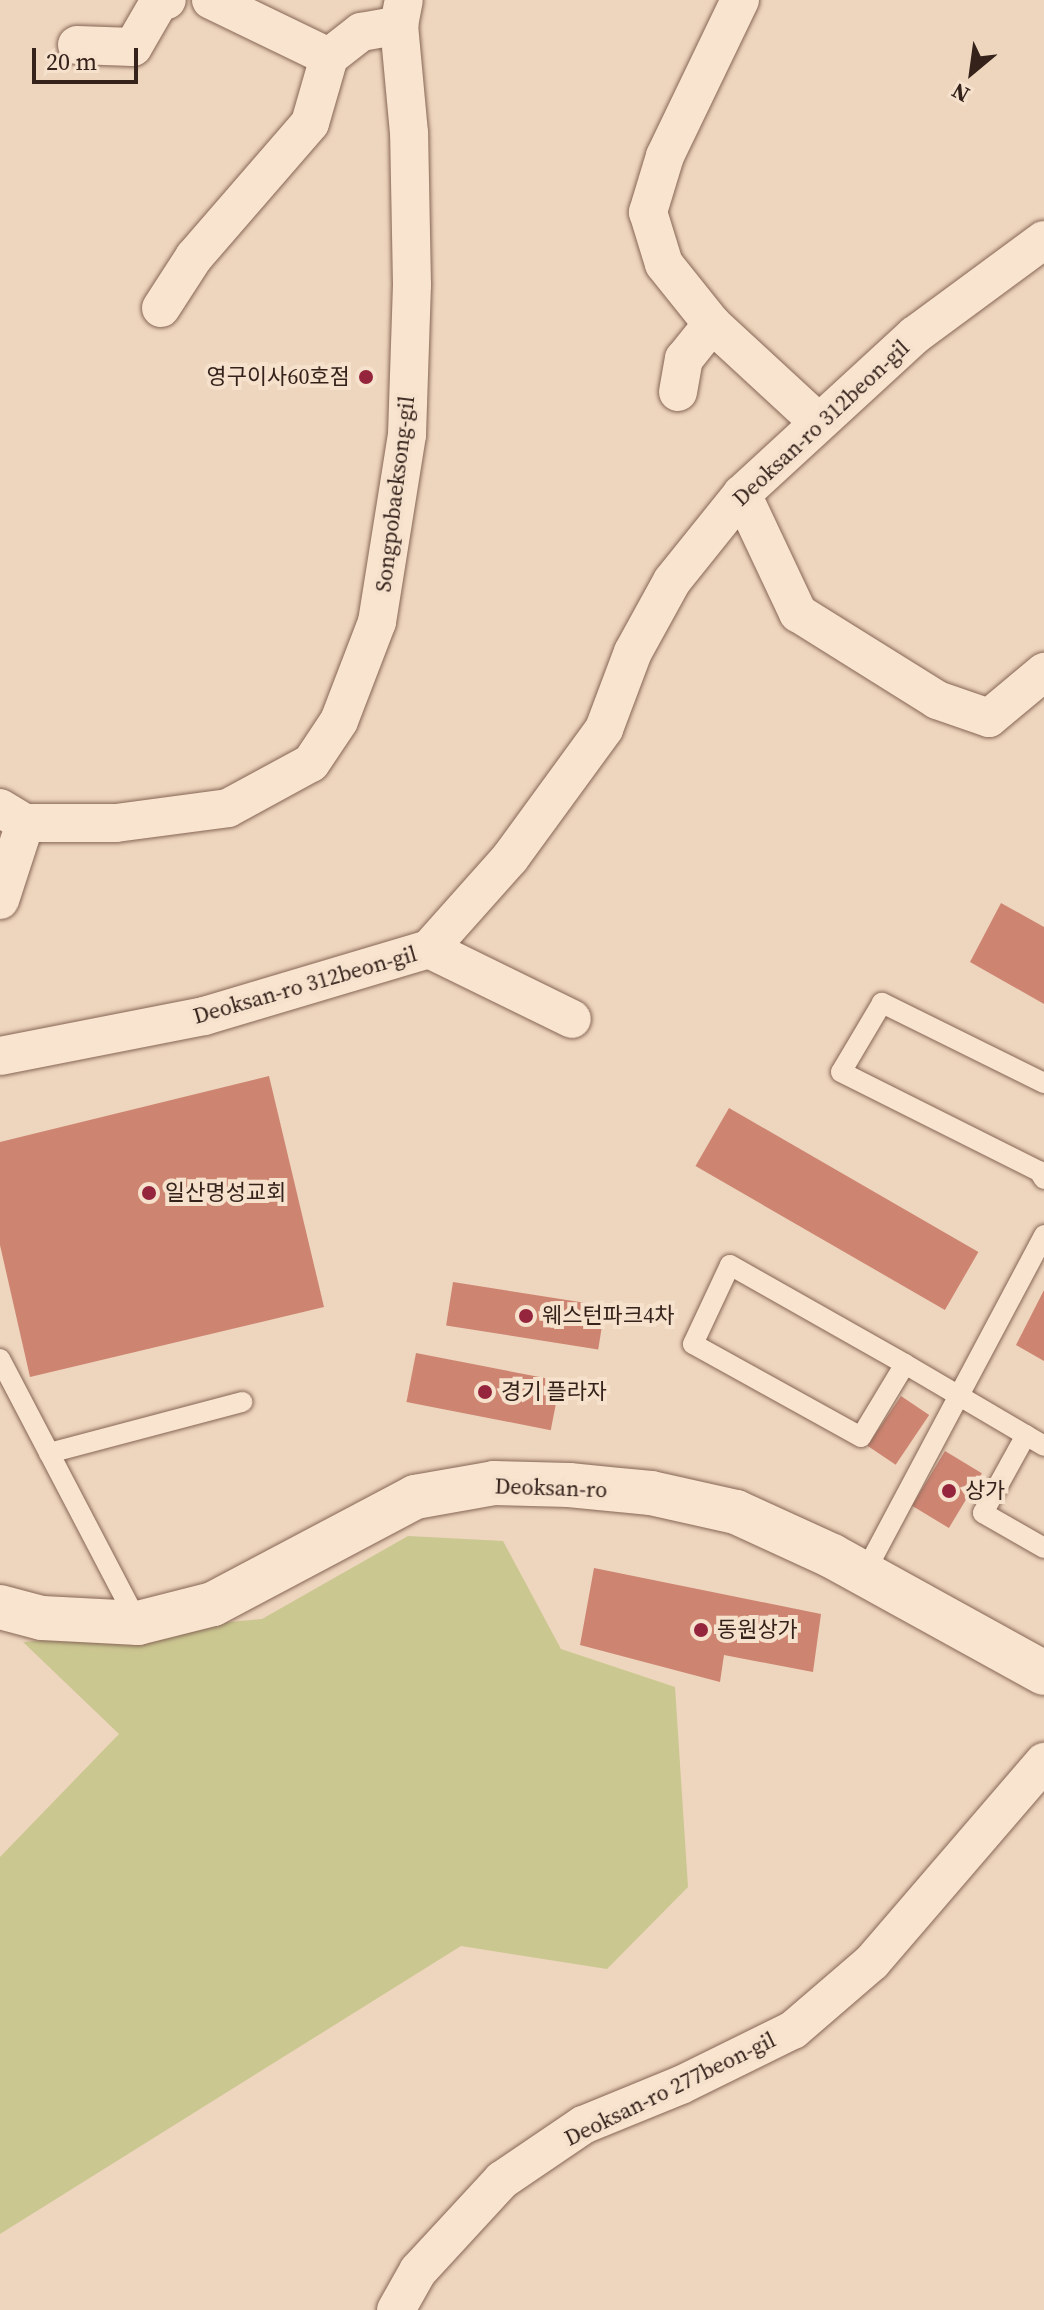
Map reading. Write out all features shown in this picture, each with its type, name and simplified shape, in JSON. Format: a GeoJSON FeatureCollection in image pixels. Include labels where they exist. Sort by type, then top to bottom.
{"type":"FeatureCollection","features":[{"type":"Feature","properties":{"kind":"street"},"geometry":{"type":"LineString","coordinates":[[77,45],[133,47],[159,2],[167,0]]}},
{"type":"Feature","properties":{"kind":"street"},"geometry":{"type":"LineString","coordinates":[[161,308],[194,257],[310,123],[329,57],[211,0]]}},
{"type":"Feature","properties":{"kind":"street"},"geometry":{"type":"LineString","coordinates":[[740,0],[665,156],[648,212],[664,264],[712,324],[817,421]]}},
{"type":"Feature","properties":{"kind":"street","name":"Songpobaeksong-gil"},"geometry":{"type":"LineString","coordinates":[[13,816],[116,823],[228,808],[311,763],[339,721],[377,622],[407,435],[410,163],[402,13],[361,32],[329,57]]}},
{"type":"Feature","properties":{"kind":"street","name":"Deoksan-ro 312beon-gil"},"geometry":{"type":"LineString","coordinates":[[0,1056],[204,1016],[429,949],[510,858],[604,729],[633,652],[672,581],[742,494],[817,421],[915,335],[1044,240]]}},
{"type":"Feature","properties":{"kind":"street"},"geometry":{"type":"LineString","coordinates":[[678,392],[684,359],[712,324]]}},
{"type":"Feature","properties":{"kind":"street"},"geometry":{"type":"LineString","coordinates":[[742,494],[798,613],[937,700],[989,718],[1044,672]]}},
{"type":"Feature","properties":{"kind":"street"},"geometry":{"type":"LineString","coordinates":[[0,900],[13,816]]}},
{"type":"Feature","properties":{"kind":"street"},"geometry":{"type":"LineString","coordinates":[[429,949],[572,1019]]}},
{"type":"Feature","properties":{"kind":"street","name":"Deoksan-ro"},"geometry":{"type":"LineString","coordinates":[[0,1607],[42,1618],[138,1623],[213,1604],[415,1497],[494,1483],[651,1493],[736,1512],[864,1574],[1044,1673]]}},
{"type":"Feature","properties":{"kind":"street","name":"Deoksan-ro 277beon-gil"},"geometry":{"type":"LineString","coordinates":[[396,2310],[418,2271],[502,2180],[583,2125],[681,2085],[793,2030],[872,1962],[1044,1762]]}},
{"type":"Feature","properties":{"kind":"lane"},"geometry":{"type":"LineString","coordinates":[[1042,1171],[841,1072],[882,1003],[1044,1083]]}},
{"type":"Feature","properties":{"kind":"lane"},"geometry":{"type":"LineString","coordinates":[[864,1574],[1044,1235]]}},
{"type":"Feature","properties":{"kind":"lane"},"geometry":{"type":"LineString","coordinates":[[905,1364],[861,1437],[693,1344],[730,1265],[905,1364],[1044,1446]]}},
{"type":"Feature","properties":{"kind":"lane"},"geometry":{"type":"LineString","coordinates":[[0,1359],[138,1623]]}},
{"type":"Feature","properties":{"kind":"lane"},"geometry":{"type":"LineString","coordinates":[[49,1453],[242,1402]]}},
{"type":"Feature","properties":{"kind":"lane"},"geometry":{"type":"LineString","coordinates":[[1026,1435],[983,1513],[1044,1548]]}},
{"type":"Feature","properties":{"kind":"shaded area"},"geometry":{"type":"Polygon","coordinates":[[[408,1536],[503,1541],[561,1649],[675,1687],[688,1887],[607,1969],[461,1946],[0,2234],[0,1857],[119,1734],[23,1642],[262,1619],[408,1536]]]}},
{"type":"Feature","properties":{"kind":"building"},"geometry":{"type":"Polygon","coordinates":[[[1001,903],[1044,927],[1044,1004],[970,962],[1001,903]]]}},
{"type":"Feature","properties":{"kind":"building","name":"일산명성교회"},"geometry":{"type":"Polygon","coordinates":[[[269,1076],[324,1307],[30,1377],[0,1245],[0,1142],[269,1076]]]}},
{"type":"Feature","properties":{"kind":"building"},"geometry":{"type":"Polygon","coordinates":[[[729,1108],[978,1252],[945,1310],[696,1166],[729,1108]]]}},
{"type":"Feature","properties":{"kind":"building","name":"웨스턴파크4차"},"geometry":{"type":"Polygon","coordinates":[[[453,1282],[605,1306],[598,1350],[446,1325],[453,1282]]]}},
{"type":"Feature","properties":{"kind":"building"},"geometry":{"type":"Polygon","coordinates":[[[1044,1290],[1044,1361],[1016,1345],[1044,1290]]]}},
{"type":"Feature","properties":{"kind":"building","name":"경기 플라자"},"geometry":{"type":"Polygon","coordinates":[[[416,1353],[560,1381],[551,1430],[406,1402],[416,1353]]]}},
{"type":"Feature","properties":{"kind":"building"},"geometry":{"type":"Polygon","coordinates":[[[901,1396],[929,1415],[896,1465],[867,1446],[901,1396]]]}},
{"type":"Feature","properties":{"kind":"building","name":"상가"},"geometry":{"type":"Polygon","coordinates":[[[945,1451],[982,1473],[949,1528],[912,1506],[945,1451]]]}},
{"type":"Feature","properties":{"kind":"building","name":"동원상가"},"geometry":{"type":"Polygon","coordinates":[[[594,1568],[821,1614],[813,1672],[724,1655],[720,1682],[580,1645],[594,1568]]]}},
{"type":"Feature","properties":{"kind":"place","name":"영구이사60호점"},"geometry":{"type":"Point","coordinates":[366,377]}},
{"type":"Feature","properties":{"kind":"place","name":"일산명성교회"},"geometry":{"type":"Point","coordinates":[149,1193]}},
{"type":"Feature","properties":{"kind":"place","name":"웨스턴파크4차"},"geometry":{"type":"Point","coordinates":[526,1316]}},
{"type":"Feature","properties":{"kind":"place","name":"경기 플라자"},"geometry":{"type":"Point","coordinates":[485,1392]}},
{"type":"Feature","properties":{"kind":"place","name":"상가"},"geometry":{"type":"Point","coordinates":[949,1491]}},
{"type":"Feature","properties":{"kind":"place","name":"동원상가"},"geometry":{"type":"Point","coordinates":[701,1630]}}]}
